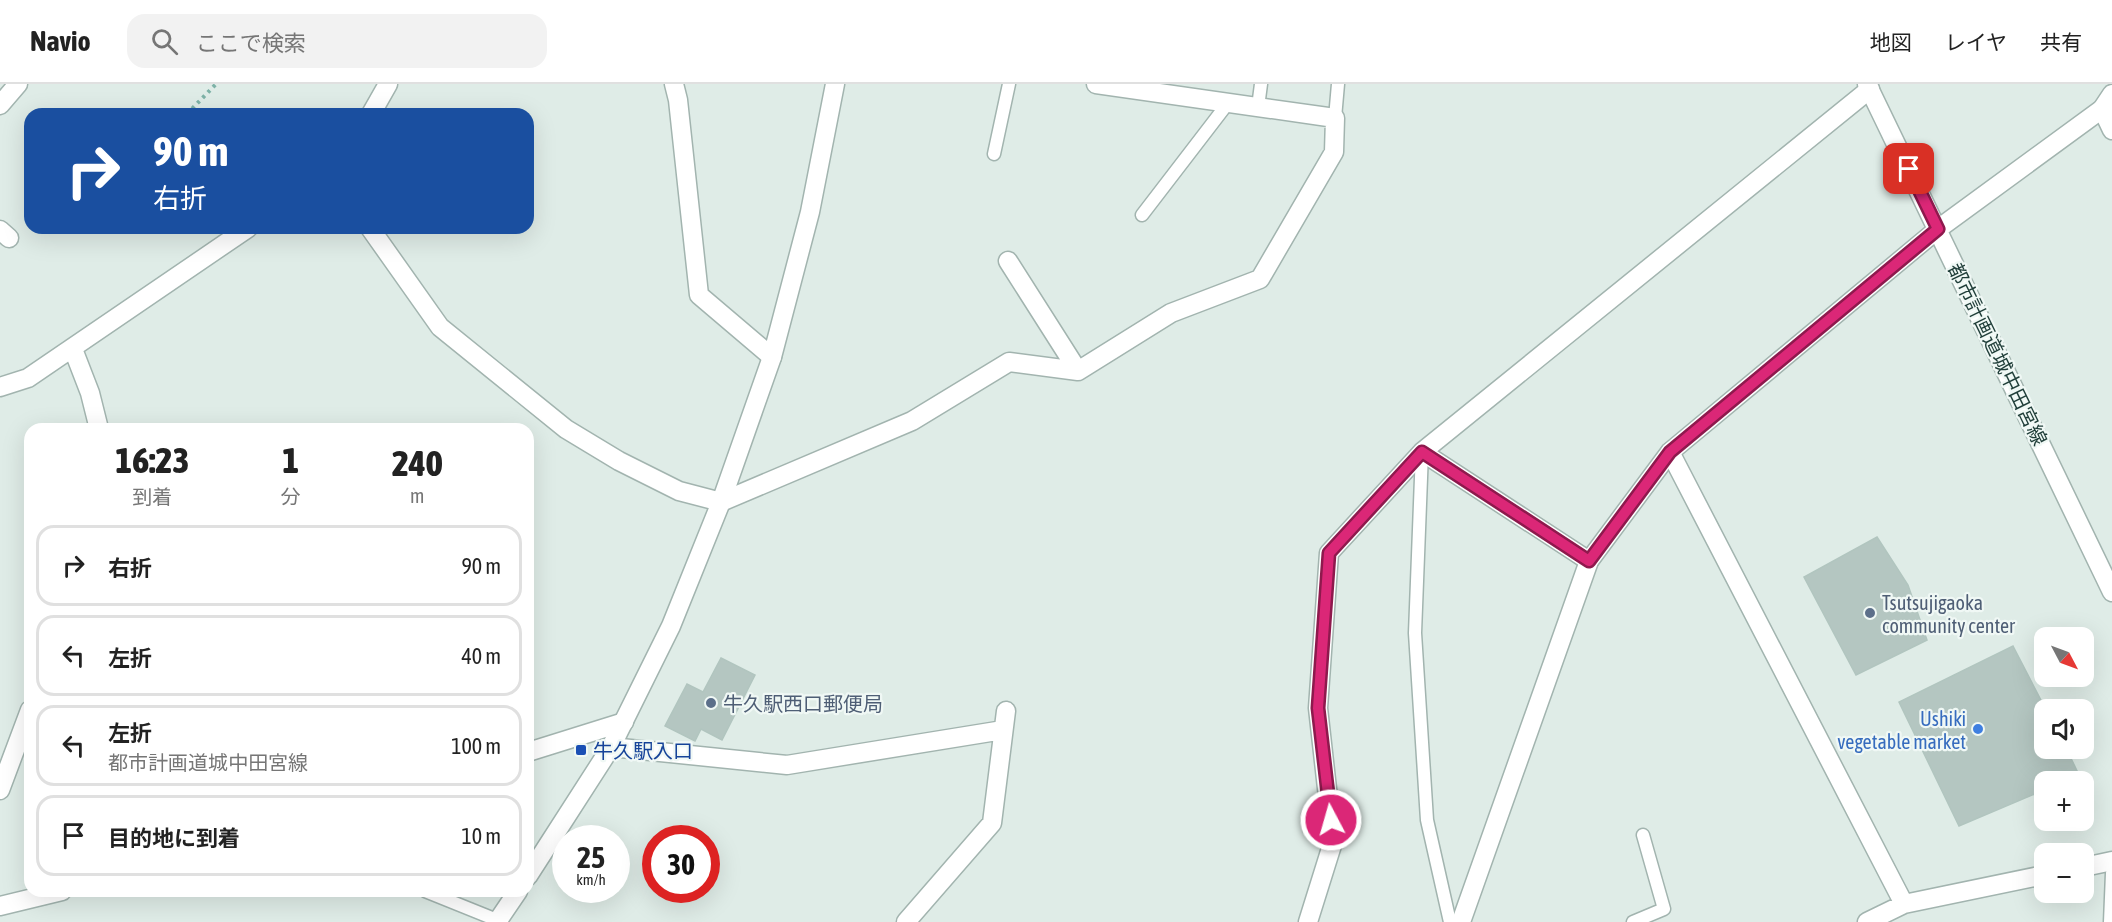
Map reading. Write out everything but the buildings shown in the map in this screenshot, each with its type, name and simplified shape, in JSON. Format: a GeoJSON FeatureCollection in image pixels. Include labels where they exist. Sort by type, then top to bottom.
{"type":"FeatureCollection","features":[{"type":"Feature","properties":{"kind":"street"},"geometry":{"type":"LineString","coordinates":[[0,105],[18,84]]}},
{"type":"Feature","properties":{"kind":"street"},"geometry":{"type":"LineString","coordinates":[[374,108],[388,84]]}},
{"type":"Feature","properties":{"kind":"street"},"geometry":{"type":"LineString","coordinates":[[674,84],[678,100],[699,295],[772,357]]}},
{"type":"Feature","properties":{"kind":"street"},"geometry":{"type":"LineString","coordinates":[[534,867],[611,747],[624,722],[671,626],[721,502],[772,357],[810,212],[835,84]]}},
{"type":"Feature","properties":{"kind":"street"},"geometry":{"type":"LineString","coordinates":[[374,234],[440,327],[566,429],[619,461],[678,491],[721,502],[912,421],[1009,362],[1078,371],[1171,313],[1260,279],[1334,152],[1335,118],[1096,84]]}},
{"type":"Feature","properties":{"kind":"street"},"geometry":{"type":"LineString","coordinates":[[1308,922],[1333,842],[1318,708],[1329,553],[1422,452],[1868,87]]}},
{"type":"Feature","properties":{"kind":"street","name":"都市計画道城中田宮線"},"geometry":{"type":"LineString","coordinates":[[1868,87],[2112,592]]}},
{"type":"Feature","properties":{"kind":"street"},"geometry":{"type":"LineString","coordinates":[[1461,922],[1589,561],[1670,452],[1938,229],[2107,102],[2112,130]]}},
{"type":"Feature","properties":{"kind":"street"},"geometry":{"type":"LineString","coordinates":[[0,387],[28,378],[239,234]]}},
{"type":"Feature","properties":{"kind":"street"},"geometry":{"type":"LineString","coordinates":[[1008,261],[1078,371]]}},
{"type":"Feature","properties":{"kind":"street"},"geometry":{"type":"LineString","coordinates":[[73,349],[90,393],[98,423]]}},
{"type":"Feature","properties":{"kind":"street"},"geometry":{"type":"LineString","coordinates":[[1422,452],[1589,561]]}},
{"type":"Feature","properties":{"kind":"street"},"geometry":{"type":"LineString","coordinates":[[1670,452],[1904,904]]}},
{"type":"Feature","properties":{"kind":"street"},"geometry":{"type":"LineString","coordinates":[[906,922],[992,823],[1006,711]]}},
{"type":"Feature","properties":{"kind":"street"},"geometry":{"type":"LineString","coordinates":[[534,750],[624,722]]}},
{"type":"Feature","properties":{"kind":"street"},"geometry":{"type":"LineString","coordinates":[[0,790],[24,726]]}},
{"type":"Feature","properties":{"kind":"street"},"geometry":{"type":"LineString","coordinates":[[611,747],[787,765],[1003,730]]}},
{"type":"Feature","properties":{"kind":"street"},"geometry":{"type":"LineString","coordinates":[[2094,865],[2112,861]]}},
{"type":"Feature","properties":{"kind":"street"},"geometry":{"type":"LineString","coordinates":[[1867,922],[1904,904],[2034,877]]}},
{"type":"Feature","properties":{"kind":"street"},"geometry":{"type":"LineString","coordinates":[[0,906],[37,897]]}},
{"type":"Feature","properties":{"kind":"street"},"geometry":{"type":"LineString","coordinates":[[499,922],[514,897]]}},
{"type":"Feature","properties":{"kind":"lane"},"geometry":{"type":"LineString","coordinates":[[994,154],[1009,84]]}},
{"type":"Feature","properties":{"kind":"lane"},"geometry":{"type":"LineString","coordinates":[[1258,107],[1261,84]]}},
{"type":"Feature","properties":{"kind":"lane"},"geometry":{"type":"LineString","coordinates":[[1335,118],[1338,84]]}},
{"type":"Feature","properties":{"kind":"lane"},"geometry":{"type":"LineString","coordinates":[[1142,215],[1228,103]]}},
{"type":"Feature","properties":{"kind":"lane"},"geometry":{"type":"LineString","coordinates":[[1422,452],[1415,633],[1427,820],[1450,922]]}},
{"type":"Feature","properties":{"kind":"lane"},"geometry":{"type":"LineString","coordinates":[[1633,922],[1664,909],[1643,835]]}},
{"type":"Feature","properties":{"kind":"lane"},"geometry":{"type":"LineString","coordinates":[[2110,922],[2112,873]]}},
{"type":"Feature","properties":{"kind":"lane"},"geometry":{"type":"LineString","coordinates":[[439,897],[499,922]]}},
{"type":"Feature","properties":{"kind":"path"},"geometry":{"type":"LineString","coordinates":[[193,108],[216,84]]}},
{"type":"Feature","properties":{"kind":"place","name":"Tsutsujigaoka community center"},"geometry":{"type":"Point","coordinates":[1870,613]}},
{"type":"Feature","properties":{"kind":"place","name":"牛久駅西口郵便局"},"geometry":{"type":"Point","coordinates":[711,703]}},
{"type":"Feature","properties":{"kind":"place","name":"Ushiki vegetable market"},"geometry":{"type":"Point","coordinates":[1978,729]}},
{"type":"Feature","properties":{"kind":"place","name":"牛久駅入口"},"geometry":{"type":"Point","coordinates":[581,750]}},
{"type":"Feature","properties":{"kind":"route"},"geometry":{"type":"LineString","coordinates":[[1331,820],[1318,708],[1329,553],[1422,452],[1589,561],[1670,452],[1938,229],[1909,169]]}}]}
